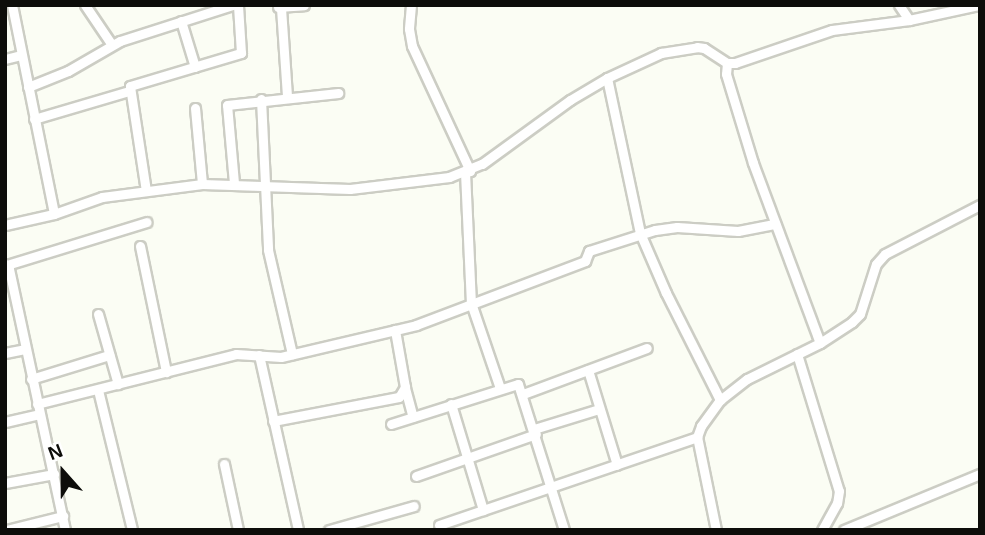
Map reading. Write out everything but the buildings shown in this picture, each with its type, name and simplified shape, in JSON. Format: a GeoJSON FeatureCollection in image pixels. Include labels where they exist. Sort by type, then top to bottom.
{"type":"FeatureCollection","features":[{"type":"Feature","properties":{"kind":"street"},"geometry":{"type":"LineString","coordinates":[[12,5],[54,214]]}},
{"type":"Feature","properties":{"kind":"street"},"geometry":{"type":"LineString","coordinates":[[85,5],[112,46]]}},
{"type":"Feature","properties":{"kind":"street"},"geometry":{"type":"LineString","coordinates":[[27,87],[68,71],[112,46],[233,5]]}},
{"type":"Feature","properties":{"kind":"street"},"geometry":{"type":"LineString","coordinates":[[34,119],[129,91],[134,84],[241,53],[238,5]]}},
{"type":"Feature","properties":{"kind":"street"},"geometry":{"type":"LineString","coordinates":[[287,97],[279,7],[304,5]]}},
{"type":"Feature","properties":{"kind":"street"},"geometry":{"type":"LineString","coordinates":[[411,5],[409,29],[412,46],[468,171],[471,303],[500,388]]}},
{"type":"Feature","properties":{"kind":"street"},"geometry":{"type":"LineString","coordinates":[[899,5],[909,20]]}},
{"type":"Feature","properties":{"kind":"street"},"geometry":{"type":"LineString","coordinates":[[5,225],[54,214],[88,200],[202,184],[351,189],[437,179],[468,171],[607,78],[653,56],[689,46],[704,48],[727,63],[770,52],[832,30],[909,20],[979,5]]}},
{"type":"Feature","properties":{"kind":"street"},"geometry":{"type":"LineString","coordinates":[[181,21],[194,67]]}},
{"type":"Feature","properties":{"kind":"street"},"geometry":{"type":"LineString","coordinates":[[5,59],[21,55]]}},
{"type":"Feature","properties":{"kind":"street"},"geometry":{"type":"LineString","coordinates":[[727,63],[726,75],[748,148],[820,343]]}},
{"type":"Feature","properties":{"kind":"street"},"geometry":{"type":"LineString","coordinates":[[607,78],[640,233],[666,293],[720,400]]}},
{"type":"Feature","properties":{"kind":"street"},"geometry":{"type":"LineString","coordinates":[[129,91],[146,191]]}},
{"type":"Feature","properties":{"kind":"street"},"geometry":{"type":"LineString","coordinates":[[234,183],[226,106],[261,99],[338,93]]}},
{"type":"Feature","properties":{"kind":"street"},"geometry":{"type":"LineString","coordinates":[[261,99],[263,185],[272,278],[292,354]]}},
{"type":"Feature","properties":{"kind":"street"},"geometry":{"type":"LineString","coordinates":[[195,108],[202,184]]}},
{"type":"Feature","properties":{"kind":"street"},"geometry":{"type":"LineString","coordinates":[[716,530],[697,437],[701,426],[720,400],[747,379],[838,333],[860,314],[871,275],[885,254],[980,205]]}},
{"type":"Feature","properties":{"kind":"street"},"geometry":{"type":"LineString","coordinates":[[65,530],[6,264],[147,222]]}},
{"type":"Feature","properties":{"kind":"street"},"geometry":{"type":"LineString","coordinates":[[5,422],[118,384],[236,354],[274,358],[416,325],[585,261],[589,251],[640,233],[666,228],[729,231],[775,224]]}},
{"type":"Feature","properties":{"kind":"street"},"geometry":{"type":"LineString","coordinates":[[140,246],[166,372]]}},
{"type":"Feature","properties":{"kind":"street"},"geometry":{"type":"LineString","coordinates":[[98,314],[118,384]]}},
{"type":"Feature","properties":{"kind":"street"},"geometry":{"type":"LineString","coordinates":[[395,330],[404,387],[413,417]]}},
{"type":"Feature","properties":{"kind":"street"},"geometry":{"type":"LineString","coordinates":[[523,394],[647,348]]}},
{"type":"Feature","properties":{"kind":"street"},"geometry":{"type":"LineString","coordinates":[[5,353],[25,349]]}},
{"type":"Feature","properties":{"kind":"street"},"geometry":{"type":"LineString","coordinates":[[797,354],[839,491],[837,503],[821,530]]}},
{"type":"Feature","properties":{"kind":"street"},"geometry":{"type":"LineString","coordinates":[[30,379],[110,355]]}},
{"type":"Feature","properties":{"kind":"street"},"geometry":{"type":"LineString","coordinates":[[259,355],[298,530]]}},
{"type":"Feature","properties":{"kind":"street"},"geometry":{"type":"LineString","coordinates":[[588,370],[617,465]]}},
{"type":"Feature","properties":{"kind":"street"},"geometry":{"type":"LineString","coordinates":[[391,424],[518,384],[564,530]]}},
{"type":"Feature","properties":{"kind":"street"},"geometry":{"type":"LineString","coordinates":[[273,421],[388,401],[399,397],[404,387]]}},
{"type":"Feature","properties":{"kind":"street"},"geometry":{"type":"LineString","coordinates":[[98,390],[132,530]]}},
{"type":"Feature","properties":{"kind":"street"},"geometry":{"type":"LineString","coordinates":[[451,404],[483,510]]}},
{"type":"Feature","properties":{"kind":"street"},"geometry":{"type":"LineString","coordinates":[[416,476],[599,409]]}},
{"type":"Feature","properties":{"kind":"street"},"geometry":{"type":"LineString","coordinates":[[439,525],[697,437]]}},
{"type":"Feature","properties":{"kind":"street"},"geometry":{"type":"LineString","coordinates":[[224,464],[238,530]]}},
{"type":"Feature","properties":{"kind":"street"},"geometry":{"type":"LineString","coordinates":[[5,483],[54,474]]}},
{"type":"Feature","properties":{"kind":"street"},"geometry":{"type":"LineString","coordinates":[[844,530],[980,474]]}},
{"type":"Feature","properties":{"kind":"street"},"geometry":{"type":"LineString","coordinates":[[329,530],[414,506]]}},
{"type":"Feature","properties":{"kind":"street"},"geometry":{"type":"LineString","coordinates":[[6,530],[63,516]]}}]}
